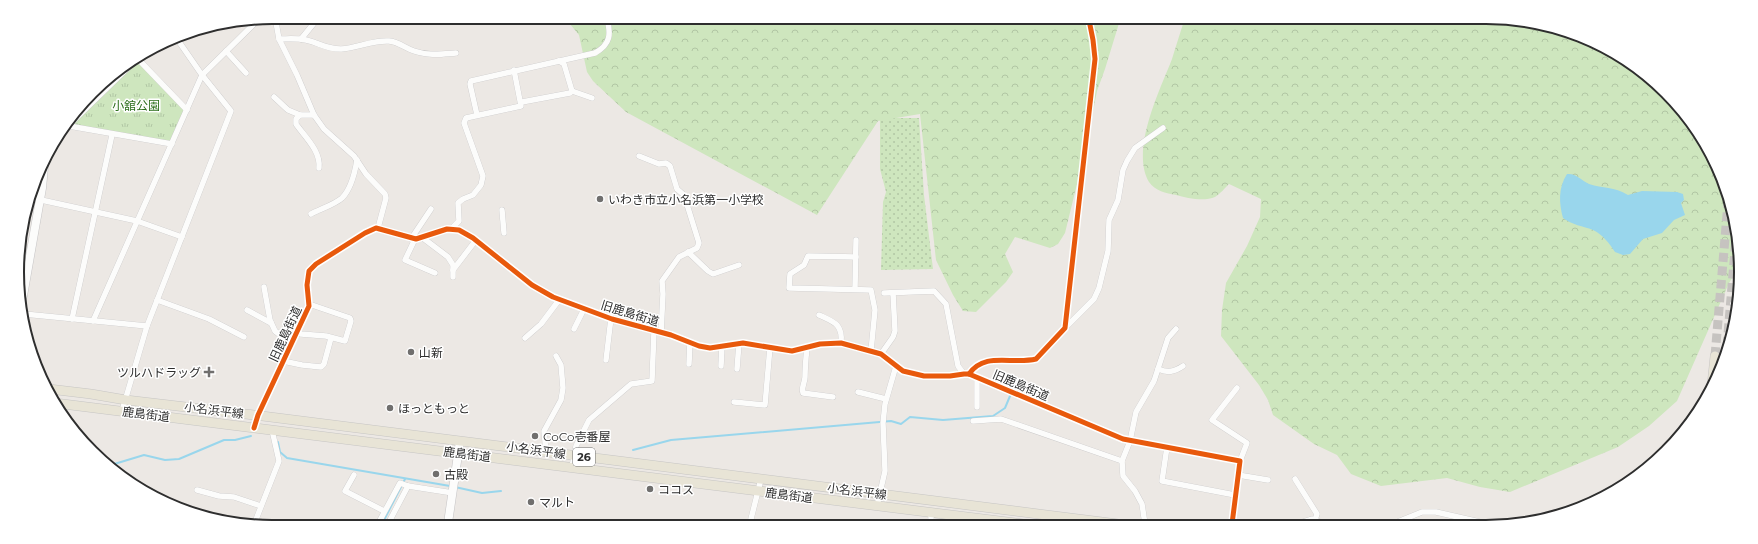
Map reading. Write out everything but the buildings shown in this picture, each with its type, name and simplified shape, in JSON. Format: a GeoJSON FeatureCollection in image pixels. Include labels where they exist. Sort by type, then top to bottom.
{"type":"FeatureCollection","features":[{"type":"Feature","properties":{"kind":"main road"},"geometry":{"type":"LineString","coordinates":[[1714,369],[1716,356]]}},
{"type":"Feature","properties":{"kind":"main road","name":"小名浜平線"},"geometry":{"type":"LineString","coordinates":[[54,390],[126,400],[258,415],[1087,520]]}},
{"type":"Feature","properties":{"kind":"main road","name":"鹿島街道"},"geometry":{"type":"LineString","coordinates":[[62,404],[985,520]]}},
{"type":"Feature","properties":{"kind":"street"},"geometry":{"type":"LineString","coordinates":[[276,24],[279,38],[314,115],[324,130],[357,160],[366,174],[385,194],[386,198],[378,228],[413,239],[423,238],[452,228],[459,221],[458,203],[473,195],[480,185],[483,176],[464,123],[466,118],[477,114],[521,106],[522,102],[570,93],[572,91],[592,98]]}},
{"type":"Feature","properties":{"kind":"street"},"geometry":{"type":"LineString","coordinates":[[301,39],[313,24]]}},
{"type":"Feature","properties":{"kind":"street"},"geometry":{"type":"LineString","coordinates":[[477,114],[470,84],[471,81],[514,70],[595,53],[603,49],[608,41],[610,32],[608,24]]}},
{"type":"Feature","properties":{"kind":"street"},"geometry":{"type":"LineString","coordinates":[[1065,328],[1095,59],[1091,24]]}},
{"type":"Feature","properties":{"kind":"street"},"geometry":{"type":"LineString","coordinates":[[93,321],[202,75],[253,25]]}},
{"type":"Feature","properties":{"kind":"street"},"geometry":{"type":"LineString","coordinates":[[279,38],[301,39],[331,49],[342,49],[375,41],[389,41],[399,43],[423,54],[456,53]]}},
{"type":"Feature","properties":{"kind":"street"},"geometry":{"type":"LineString","coordinates":[[122,412],[147,326],[231,112],[202,75],[179,42]]}},
{"type":"Feature","properties":{"kind":"street"},"geometry":{"type":"LineString","coordinates":[[226,51],[246,72]]}},
{"type":"Feature","properties":{"kind":"street"},"geometry":{"type":"LineString","coordinates":[[559,61],[564,64],[572,91]]}},
{"type":"Feature","properties":{"kind":"street"},"geometry":{"type":"LineString","coordinates":[[141,62],[187,110]]}},
{"type":"Feature","properties":{"kind":"street"},"geometry":{"type":"LineString","coordinates":[[514,70],[522,102]]}},
{"type":"Feature","properties":{"kind":"street"},"geometry":{"type":"LineString","coordinates":[[84,111],[118,78]]}},
{"type":"Feature","properties":{"kind":"street"},"geometry":{"type":"LineString","coordinates":[[274,97],[288,110],[300,115],[314,115]]}},
{"type":"Feature","properties":{"kind":"street"},"geometry":{"type":"LineString","coordinates":[[300,115],[296,119],[296,124],[318,154],[320,168]]}},
{"type":"Feature","properties":{"kind":"street"},"geometry":{"type":"LineString","coordinates":[[72,126],[112,135],[172,144]]}},
{"type":"Feature","properties":{"kind":"street"},"geometry":{"type":"LineString","coordinates":[[884,293],[934,291],[946,304],[958,366],[967,374],[974,368],[989,360],[1014,361],[1036,359],[1094,298],[1099,288],[1108,251],[1109,220],[1118,200],[1123,170],[1127,161],[1139,144],[1163,128]]}},
{"type":"Feature","properties":{"kind":"street"},"geometry":{"type":"LineString","coordinates":[[72,319],[112,135]]}},
{"type":"Feature","properties":{"kind":"street"},"geometry":{"type":"LineString","coordinates":[[639,156],[659,164],[666,163],[670,166],[677,189],[684,194],[699,243],[697,248],[679,258],[662,281],[663,294],[661,333]]}},
{"type":"Feature","properties":{"kind":"street"},"geometry":{"type":"LineString","coordinates":[[311,214],[342,198],[350,184],[357,160]]}},
{"type":"Feature","properties":{"kind":"street"},"geometry":{"type":"LineString","coordinates":[[25,283],[36,199],[137,221],[182,237]]}},
{"type":"Feature","properties":{"kind":"street"},"geometry":{"type":"LineString","coordinates":[[431,209],[413,239],[405,260],[435,273]]}},
{"type":"Feature","properties":{"kind":"street"},"geometry":{"type":"LineString","coordinates":[[502,210],[504,233]]}},
{"type":"Feature","properties":{"kind":"street","name":"旧鹿島街道"},"geometry":{"type":"LineString","coordinates":[[254,428],[258,415],[292,344],[309,304],[307,285],[309,271],[316,264],[359,237],[378,228]]}},
{"type":"Feature","properties":{"kind":"street","name":"旧鹿島街道"},"geometry":{"type":"LineString","coordinates":[[452,228],[464,232],[476,240],[532,285],[559,300],[611,318],[710,348],[739,343],[792,351],[820,344],[841,343],[881,354],[903,371],[924,376],[950,376],[967,374],[977,377],[1130,441],[1240,461]]}},
{"type":"Feature","properties":{"kind":"street"},"geometry":{"type":"LineString","coordinates":[[423,238],[448,257],[454,270]]}},
{"type":"Feature","properties":{"kind":"street"},"geometry":{"type":"LineString","coordinates":[[453,277],[454,270],[476,240]]}},
{"type":"Feature","properties":{"kind":"street"},"geometry":{"type":"LineString","coordinates":[[855,290],[856,240]]}},
{"type":"Feature","properties":{"kind":"street"},"geometry":{"type":"LineString","coordinates":[[688,252],[713,274],[739,265]]}},
{"type":"Feature","properties":{"kind":"street"},"geometry":{"type":"LineString","coordinates":[[856,257],[808,256],[804,265],[790,274],[789,288],[871,290],[875,310],[871,351]]}},
{"type":"Feature","properties":{"kind":"street"},"geometry":{"type":"LineString","coordinates":[[264,287],[272,324],[275,331],[292,344]]}},
{"type":"Feature","properties":{"kind":"street"},"geometry":{"type":"LineString","coordinates":[[881,354],[894,337],[893,293]]}},
{"type":"Feature","properties":{"kind":"street"},"geometry":{"type":"LineString","coordinates":[[157,300],[209,319],[244,337]]}},
{"type":"Feature","properties":{"kind":"street"},"geometry":{"type":"LineString","coordinates":[[525,338],[540,324],[559,300]]}},
{"type":"Feature","properties":{"kind":"street"},"geometry":{"type":"LineString","coordinates":[[297,332],[301,334],[326,336],[345,341],[351,321],[350,318],[309,304]]}},
{"type":"Feature","properties":{"kind":"street"},"geometry":{"type":"LineString","coordinates":[[574,329],[584,309]]}},
{"type":"Feature","properties":{"kind":"street"},"geometry":{"type":"LineString","coordinates":[[247,310],[272,324]]}},
{"type":"Feature","properties":{"kind":"street"},"geometry":{"type":"LineString","coordinates":[[28,314],[147,326]]}},
{"type":"Feature","properties":{"kind":"street"},"geometry":{"type":"LineString","coordinates":[[819,315],[837,324],[842,332],[841,343]]}},
{"type":"Feature","properties":{"kind":"street"},"geometry":{"type":"LineString","coordinates":[[606,360],[611,318]]}},
{"type":"Feature","properties":{"kind":"street"},"geometry":{"type":"LineString","coordinates":[[1144,520],[1142,504],[1135,491],[1123,476],[1122,461],[1130,441],[1136,412],[1154,381],[1168,338],[1176,329]]}},
{"type":"Feature","properties":{"kind":"street"},"geometry":{"type":"LineString","coordinates":[[572,467],[576,446],[589,420],[631,384],[652,381],[654,331]]}},
{"type":"Feature","properties":{"kind":"street"},"geometry":{"type":"LineString","coordinates":[[283,361],[320,367],[324,364],[331,338]]}},
{"type":"Feature","properties":{"kind":"street"},"geometry":{"type":"LineString","coordinates":[[689,364],[690,342]]}},
{"type":"Feature","properties":{"kind":"street"},"geometry":{"type":"LineString","coordinates":[[737,369],[739,343]]}},
{"type":"Feature","properties":{"kind":"street"},"geometry":{"type":"LineString","coordinates":[[721,366],[722,346]]}},
{"type":"Feature","properties":{"kind":"street"},"geometry":{"type":"LineString","coordinates":[[734,402],[765,405],[770,347]]}},
{"type":"Feature","properties":{"kind":"street"},"geometry":{"type":"LineString","coordinates":[[807,347],[804,371],[805,378],[802,390],[803,393],[833,397]]}},
{"type":"Feature","properties":{"kind":"street"},"geometry":{"type":"LineString","coordinates":[[546,452],[544,431],[561,400],[563,388],[561,365],[556,356]]}},
{"type":"Feature","properties":{"kind":"street"},"geometry":{"type":"LineString","coordinates":[[877,506],[881,494],[885,471],[883,421],[886,399],[896,366]]}},
{"type":"Feature","properties":{"kind":"street"},"geometry":{"type":"LineString","coordinates":[[1158,369],[1169,372],[1183,366]]}},
{"type":"Feature","properties":{"kind":"street"},"geometry":{"type":"LineString","coordinates":[[977,377],[977,407]]}},
{"type":"Feature","properties":{"kind":"street"},"geometry":{"type":"LineString","coordinates":[[1232,520],[1240,461],[1247,443],[1212,420],[1237,388]]}},
{"type":"Feature","properties":{"kind":"street"},"geometry":{"type":"LineString","coordinates":[[858,392],[886,399]]}},
{"type":"Feature","properties":{"kind":"street"},"geometry":{"type":"LineString","coordinates":[[973,422],[1001,419],[1122,461]]}},
{"type":"Feature","properties":{"kind":"street"},"geometry":{"type":"LineString","coordinates":[[256,519],[279,461],[272,430]]}},
{"type":"Feature","properties":{"kind":"street"},"geometry":{"type":"LineString","coordinates":[[448,520],[460,441]]}},
{"type":"Feature","properties":{"kind":"street"},"geometry":{"type":"LineString","coordinates":[[1167,447],[1162,481],[1235,495]]}},
{"type":"Feature","properties":{"kind":"street"},"geometry":{"type":"LineString","coordinates":[[354,475],[345,491],[384,511]]}},
{"type":"Feature","properties":{"kind":"street"},"geometry":{"type":"LineString","coordinates":[[1238,475],[1268,480]]}},
{"type":"Feature","properties":{"kind":"street"},"geometry":{"type":"LineString","coordinates":[[751,520],[761,479]]}},
{"type":"Feature","properties":{"kind":"street"},"geometry":{"type":"LineString","coordinates":[[1295,479],[1317,514],[1315,520]]}},
{"type":"Feature","properties":{"kind":"street"},"geometry":{"type":"LineString","coordinates":[[380,520],[400,483],[405,485],[454,489]]}},
{"type":"Feature","properties":{"kind":"street"},"geometry":{"type":"LineString","coordinates":[[390,520],[405,485]]}},
{"type":"Feature","properties":{"kind":"street"},"geometry":{"type":"LineString","coordinates":[[197,490],[219,496],[234,497],[261,506]]}},
{"type":"Feature","properties":{"kind":"street"},"geometry":{"type":"LineString","coordinates":[[1008,520],[1009,510]]}},
{"type":"Feature","properties":{"kind":"street"},"geometry":{"type":"LineString","coordinates":[[1401,520],[1422,512],[1436,512],[1471,520]]}},
{"type":"Feature","properties":{"kind":"street"},"geometry":{"type":"LineString","coordinates":[[931,513],[931,520]]}},
{"type":"Feature","properties":{"kind":"green space"},"geometry":{"type":"Polygon","coordinates":[[[570,24],[1119,24],[1097,91],[1087,143],[1065,233],[1058,244],[1050,248],[1015,237],[1005,254],[1013,272],[1006,282],[976,312],[963,311],[953,295],[936,260],[920,114],[878,121],[817,215],[626,112],[593,81],[587,72],[579,35],[570,24]]]}},
{"type":"Feature","properties":{"kind":"green space"},"geometry":{"type":"Polygon","coordinates":[[[1183,24],[1486,24],[1518,26],[1550,32],[1581,43],[1610,57],[1624,66],[1650,86],[1672,108],[1683,121],[1701,148],[1721,192],[1726,208],[1732,240],[1734,275],[1729,283],[1677,401],[1649,426],[1618,447],[1510,492],[1480,487],[1447,478],[1381,486],[1351,474],[1337,455],[1314,444],[1273,415],[1268,400],[1259,385],[1221,336],[1222,310],[1226,283],[1247,246],[1260,217],[1261,199],[1229,184],[1215,197],[1201,199],[1161,191],[1149,182],[1144,169],[1143,154],[1145,137],[1154,103],[1172,59],[1183,24]]]}},
{"type":"Feature","properties":{"kind":"green space","name":"小舘公園"},"geometry":{"type":"Polygon","coordinates":[[[141,62],[187,110],[172,144],[73,125],[83,112],[122,74],[141,62]]]}},
{"type":"Feature","properties":{"kind":"green space"},"geometry":{"type":"Polygon","coordinates":[[[880,118],[919,118],[924,195],[933,269],[881,270],[883,202],[886,192],[880,169],[880,118]]]}},
{"type":"Feature","properties":{"kind":"water"},"geometry":{"type":"Polygon","coordinates":[[[1567,174],[1576,176],[1594,186],[1618,190],[1628,195],[1642,191],[1677,192],[1683,194],[1684,200],[1681,203],[1685,215],[1674,220],[1662,233],[1643,239],[1630,254],[1623,255],[1615,252],[1600,234],[1563,218],[1560,196],[1562,185],[1567,174]]]}},
{"type":"Feature","properties":{"kind":"waterway"},"geometry":{"type":"LineString","coordinates":[[633,450],[671,440],[891,421],[901,424],[910,417],[943,420],[993,416],[1005,408],[1010,396]]}},
{"type":"Feature","properties":{"kind":"waterway"},"geometry":{"type":"LineString","coordinates":[[115,464],[144,455],[165,460],[179,459],[224,440],[235,440],[251,436]]}},
{"type":"Feature","properties":{"kind":"waterway"},"geometry":{"type":"LineString","coordinates":[[278,442],[280,452],[287,458],[450,486]]}},
{"type":"Feature","properties":{"kind":"waterway"},"geometry":{"type":"LineString","coordinates":[[384,520],[405,479]]}},
{"type":"Feature","properties":{"kind":"waterway"},"geometry":{"type":"LineString","coordinates":[[455,487],[482,493],[501,491]]}},
{"type":"Feature","properties":{"kind":"tunnel"},"geometry":{"type":"LineString","coordinates":[[1715,356],[1727,214]]}},
{"type":"Feature","properties":{"kind":"tunnel"},"geometry":{"type":"LineString","coordinates":[[1729,318],[1734,266]]}},
{"type":"Feature","properties":{"kind":"cycle path"},"geometry":{"type":"LineString","coordinates":[[969,374],[975,367],[991,361],[1036,359],[1065,328],[1095,59],[1090,24]]}},
{"type":"Feature","properties":{"kind":"cycle path"},"geometry":{"type":"LineString","coordinates":[[254,428],[258,415],[309,306],[307,285],[309,271],[316,264],[365,233],[376,228],[416,239],[447,229],[459,230],[473,238],[532,285],[553,297],[612,319],[671,335],[699,346],[710,348],[743,343],[792,351],[820,344],[841,343],[881,354],[903,371],[924,376],[969,374],[1123,439],[1240,461],[1233,520]]}},
{"type":"Feature","properties":{"kind":"place","name":"いわき市立小名浜第一小学校"},"geometry":{"type":"Point","coordinates":[600,199]}},
{"type":"Feature","properties":{"kind":"place","name":"山新"},"geometry":{"type":"Point","coordinates":[411,352]}},
{"type":"Feature","properties":{"kind":"place","name":"ツルハドラッグ"},"geometry":{"type":"Point","coordinates":[209,372]}},
{"type":"Feature","properties":{"kind":"place","name":"ほっともっと"},"geometry":{"type":"Point","coordinates":[390,408]}},
{"type":"Feature","properties":{"kind":"place","name":"CoCo壱番屋"},"geometry":{"type":"Point","coordinates":[535,436]}},
{"type":"Feature","properties":{"kind":"place","name":"古殿"},"geometry":{"type":"Point","coordinates":[436,474]}},
{"type":"Feature","properties":{"kind":"place","name":"ココス"},"geometry":{"type":"Point","coordinates":[650,489]}},
{"type":"Feature","properties":{"kind":"place","name":"マルト"},"geometry":{"type":"Point","coordinates":[531,502]}}]}
